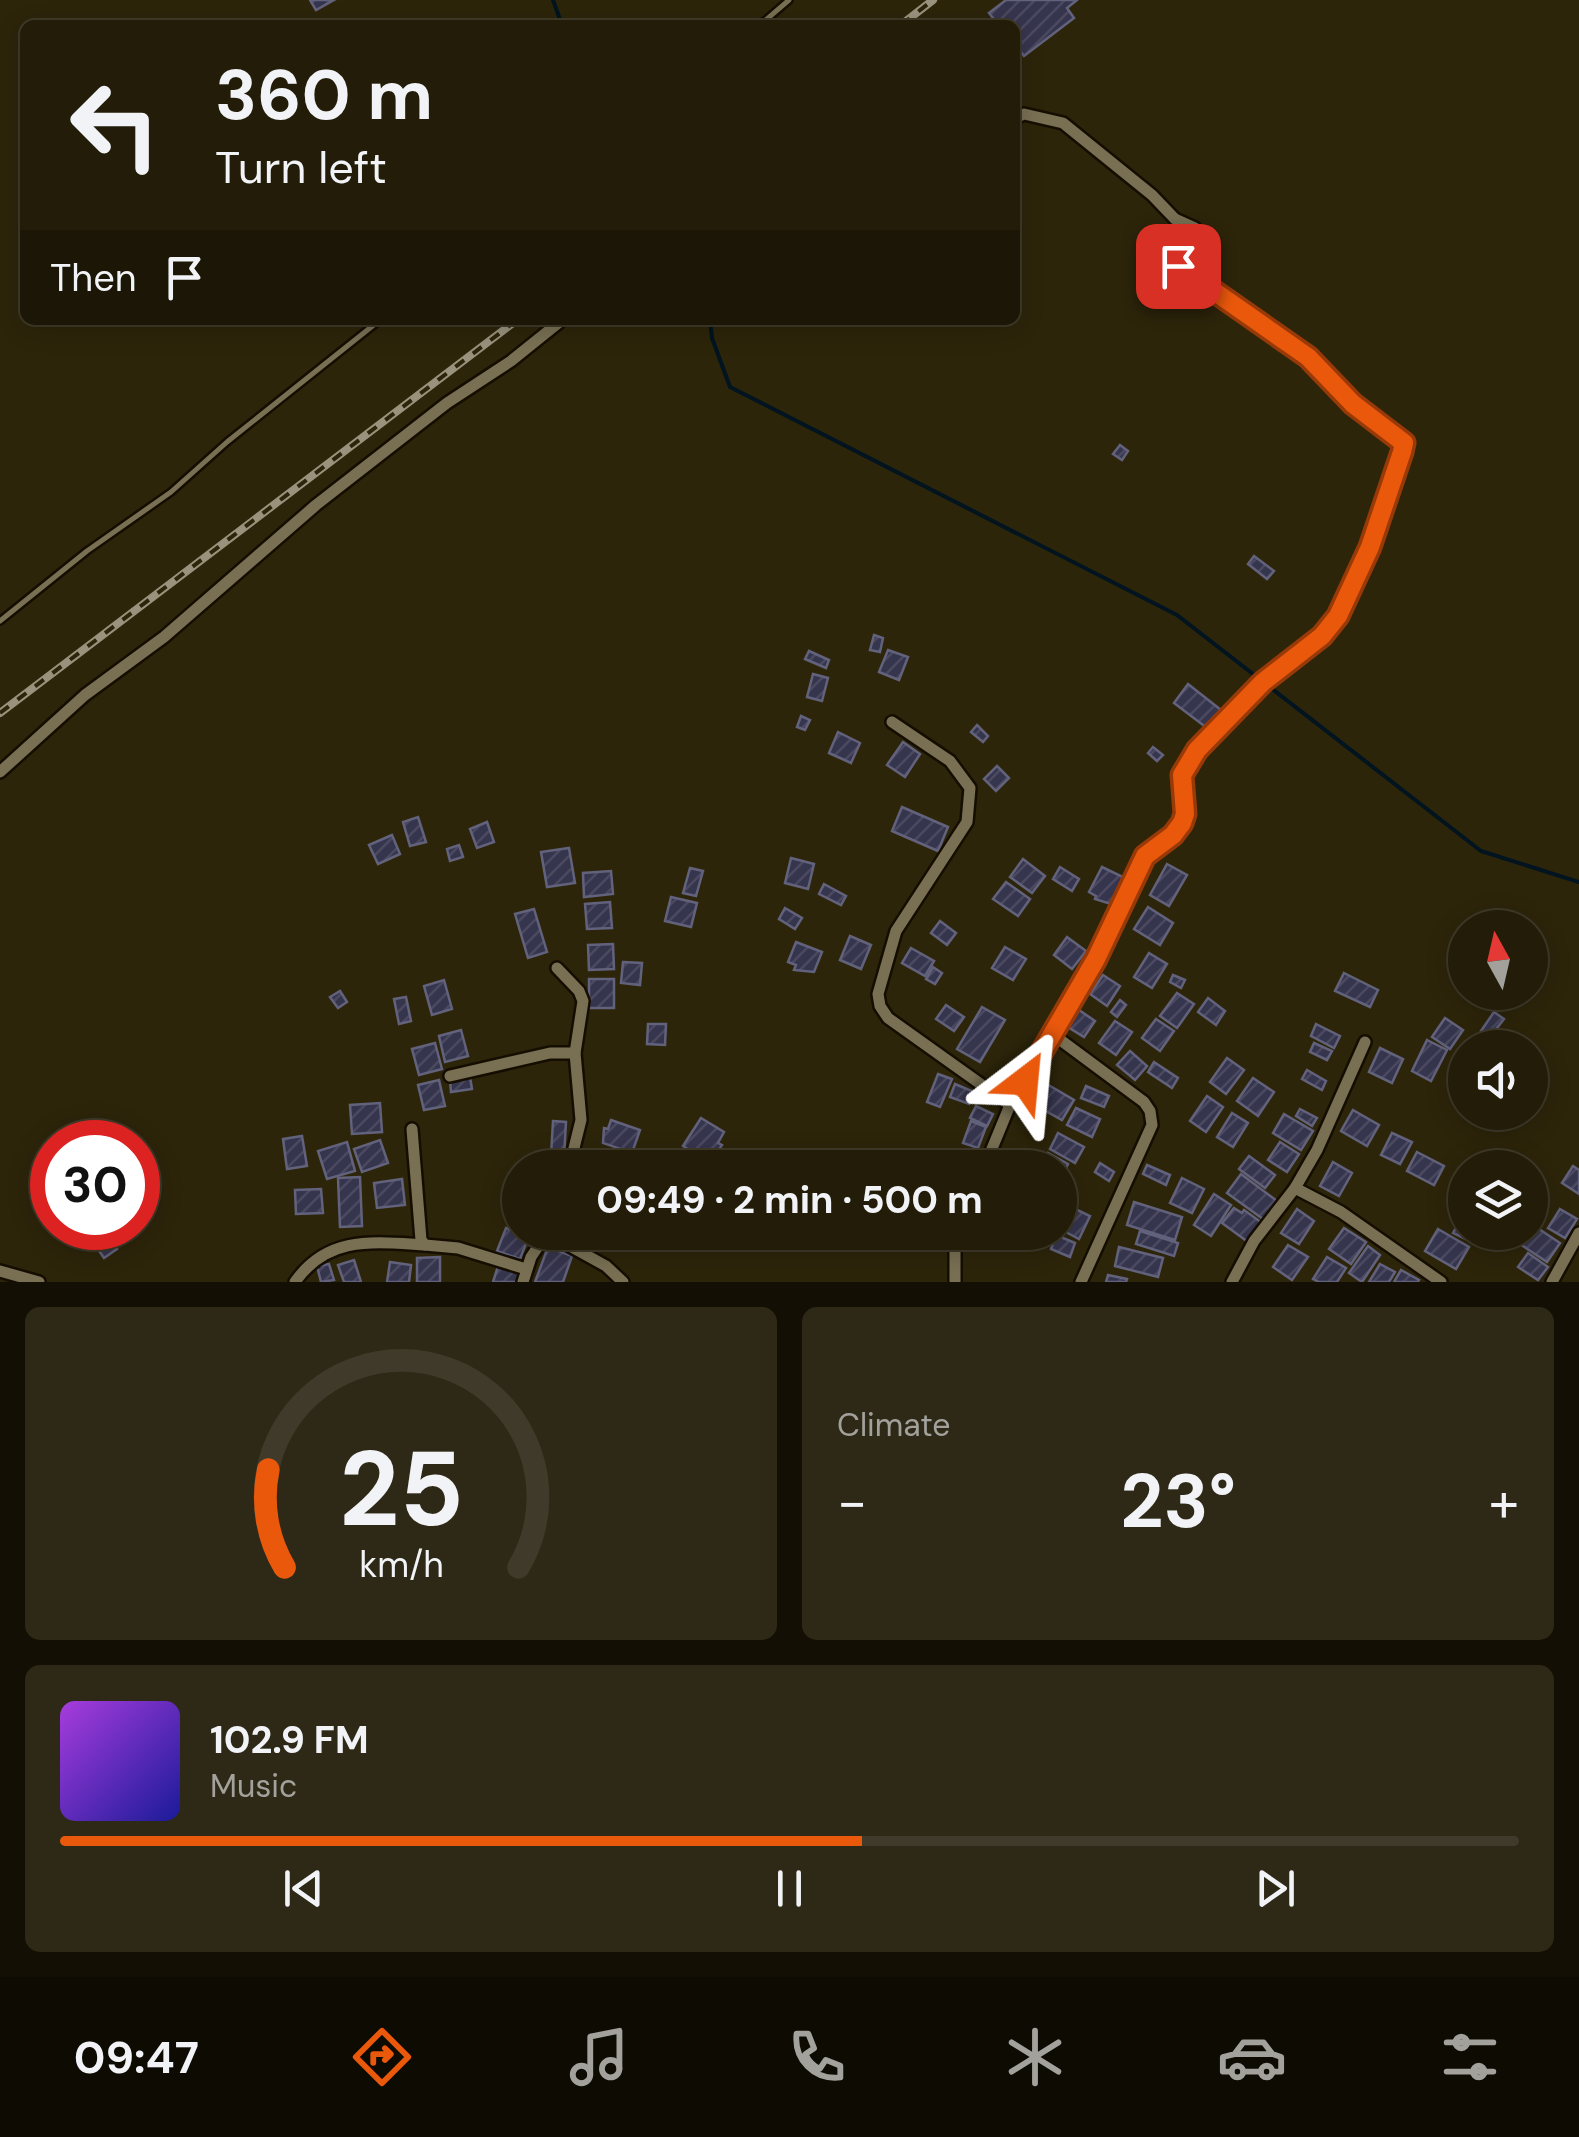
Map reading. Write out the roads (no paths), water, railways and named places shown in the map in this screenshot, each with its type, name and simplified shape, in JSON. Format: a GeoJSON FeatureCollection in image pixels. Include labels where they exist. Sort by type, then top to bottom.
{"type":"FeatureCollection","features":[{"type":"Feature","properties":{"kind":"street"},"geometry":{"type":"LineString","coordinates":[[991,1150],[1010,1105],[1096,959],[1145,856],[1182,823],[1182,775],[1197,750],[1263,682],[1322,636],[1338,616],[1370,547],[1404,443],[1353,404],[1308,357],[1178,266],[1199,238],[1195,228],[1175,220],[1152,195],[1063,123],[1020,116]]}},
{"type":"Feature","properties":{"kind":"street"},"geometry":{"type":"LineString","coordinates":[[0,772],[85,695],[164,637],[316,505],[556,325]]}},
{"type":"Feature","properties":{"kind":"street"},"geometry":{"type":"LineString","coordinates":[[892,722],[950,760],[970,788],[966,822],[896,930],[878,994],[880,1006],[912,1038],[1010,1105]]}},
{"type":"Feature","properties":{"kind":"street"},"geometry":{"type":"LineString","coordinates":[[557,968],[584,1001],[576,1052],[581,1120],[574,1150]]}},
{"type":"Feature","properties":{"kind":"street"},"geometry":{"type":"LineString","coordinates":[[1051,1033],[1144,1102],[1152,1126],[1081,1282]]}},
{"type":"Feature","properties":{"kind":"street"},"geometry":{"type":"LineString","coordinates":[[1232,1282],[1254,1241],[1295,1188],[1317,1150],[1365,1042]]}},
{"type":"Feature","properties":{"kind":"street"},"geometry":{"type":"LineString","coordinates":[[450,1076],[576,1052]]}},
{"type":"Feature","properties":{"kind":"street"},"geometry":{"type":"LineString","coordinates":[[412,1128],[418,1230],[425,1245]]}},
{"type":"Feature","properties":{"kind":"street"},"geometry":{"type":"LineString","coordinates":[[1295,1188],[1340,1212],[1440,1282]]}},
{"type":"Feature","properties":{"kind":"street"},"geometry":{"type":"LineString","coordinates":[[1552,1282],[1579,1233]]}},
{"type":"Feature","properties":{"kind":"street"},"geometry":{"type":"LineString","coordinates":[[295,1282],[338,1246],[458,1248],[524,1276],[539,1250]]}},
{"type":"Feature","properties":{"kind":"street"},"geometry":{"type":"LineString","coordinates":[[578,1250],[606,1266],[623,1282]]}},
{"type":"Feature","properties":{"kind":"street"},"geometry":{"type":"LineString","coordinates":[[955,1250],[955,1282]]}},
{"type":"Feature","properties":{"kind":"street"},"geometry":{"type":"LineString","coordinates":[[0,1271],[39,1282]]}},
{"type":"Feature","properties":{"kind":"lane"},"geometry":{"type":"LineString","coordinates":[[766,20],[789,0]]}},
{"type":"Feature","properties":{"kind":"lane"},"geometry":{"type":"LineString","coordinates":[[0,621],[87,551],[171,492],[374,325]]}},
{"type":"Feature","properties":{"kind":"waterway"},"geometry":{"type":"LineString","coordinates":[[553,0],[560,20]]}},
{"type":"Feature","properties":{"kind":"waterway"},"geometry":{"type":"LineString","coordinates":[[711,325],[730,387],[1177,615],[1481,851],[1579,882]]}},
{"type":"Feature","properties":{"kind":"railway"},"geometry":{"type":"LineString","coordinates":[[907,20],[933,0]]}},
{"type":"Feature","properties":{"kind":"railway"},"geometry":{"type":"LineString","coordinates":[[0,713],[510,325]]}}]}
